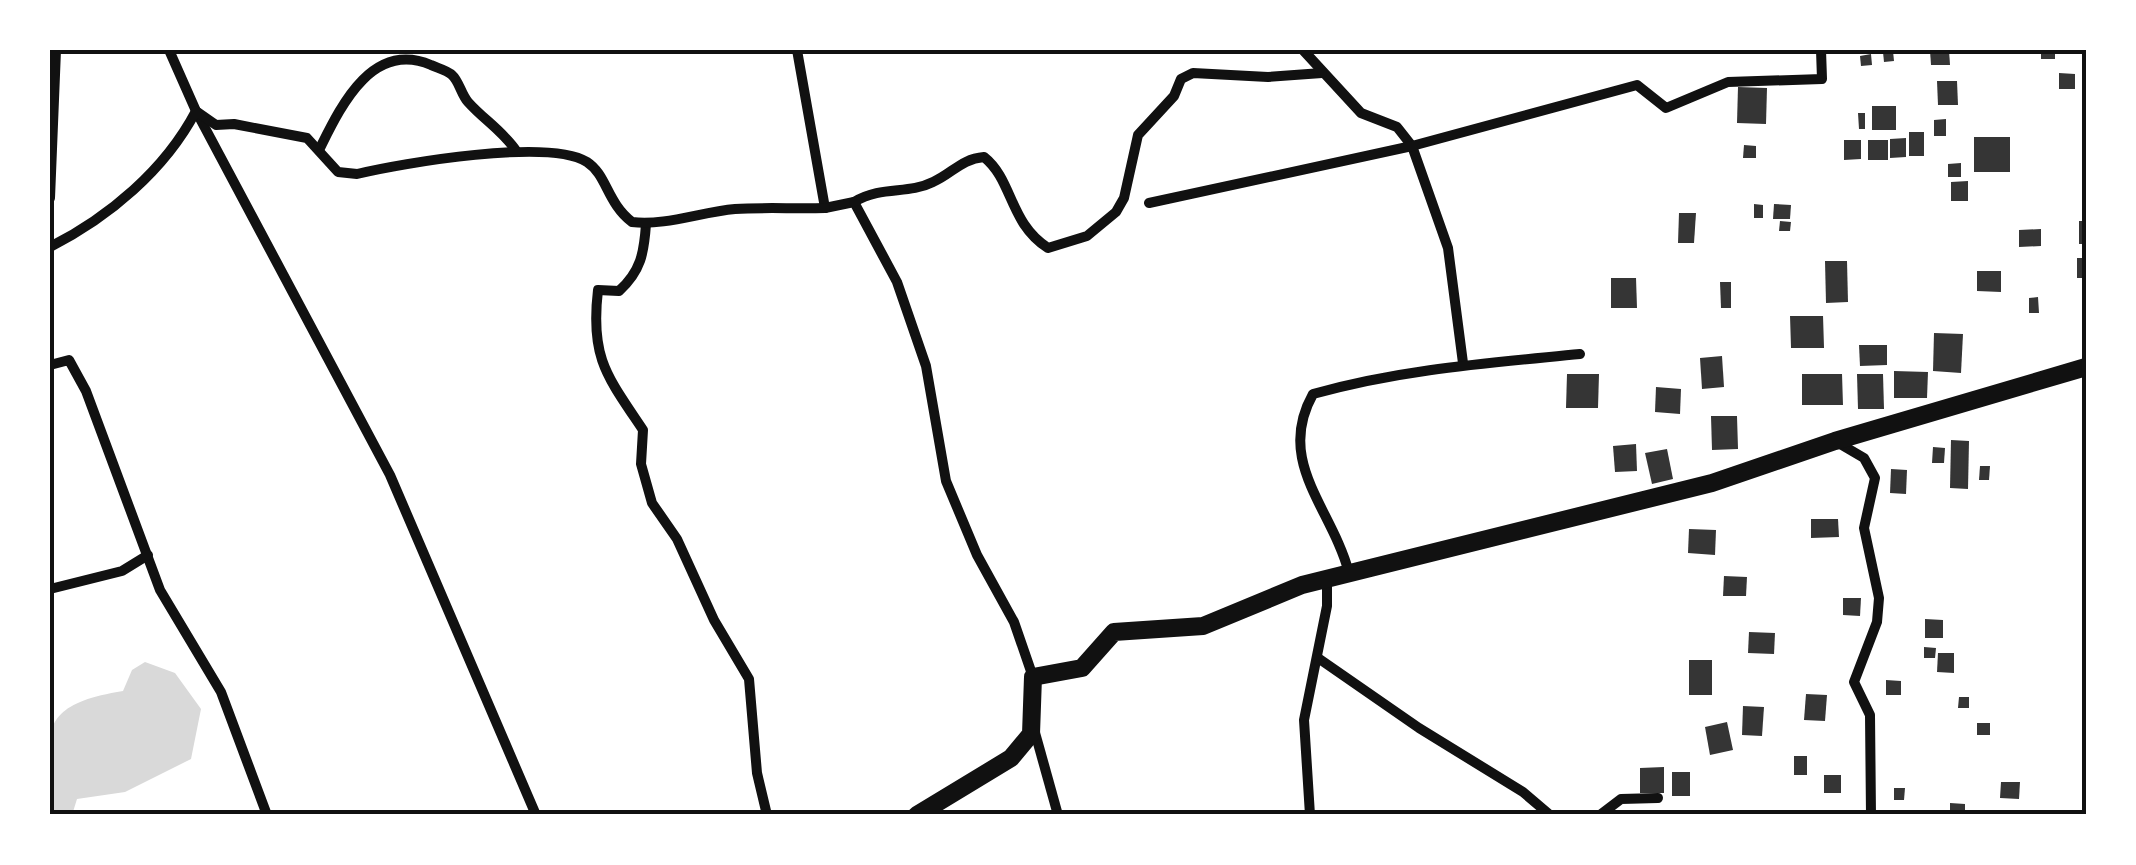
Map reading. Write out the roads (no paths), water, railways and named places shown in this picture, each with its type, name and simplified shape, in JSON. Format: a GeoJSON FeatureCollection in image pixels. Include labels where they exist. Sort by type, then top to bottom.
{"type":"FeatureCollection","features":[{"type":"Feature","properties":{"kind":"main road"},"geometry":{"type":"LineString","coordinates":[[917,815],[1012,758],[1031,728],[1032,677],[1082,668],[1114,632],[1203,626],[1328,579],[1712,483],[1834,441],[2086,367]]}},
{"type":"Feature","properties":{"kind":"street"},"geometry":{"type":"LineString","coordinates":[[50,198],[56,50]]}},
{"type":"Feature","properties":{"kind":"street"},"geometry":{"type":"LineString","coordinates":[[169,50],[196,111],[390,475],[536,815]]}},
{"type":"Feature","properties":{"kind":"street"},"geometry":{"type":"LineString","coordinates":[[797,50],[824,208]]}},
{"type":"Feature","properties":{"kind":"street"},"geometry":{"type":"LineString","coordinates":[[1303,50],[1361,112],[1397,127],[1412,146],[1448,248],[1464,363]]}},
{"type":"Feature","properties":{"kind":"street"},"geometry":{"type":"LineString","coordinates":[[1149,204],[1412,146],[1637,85],[1666,108],[1728,82],[1822,79],[1821,50]]}},
{"type":"Feature","properties":{"kind":"street"},"geometry":{"type":"LineString","coordinates":[[320,148],[341,106],[366,74],[391,61],[417,59],[452,74],[466,100],[504,134],[517,152]]}},
{"type":"Feature","properties":{"kind":"street"},"geometry":{"type":"LineString","coordinates":[[196,111],[216,124],[307,138],[338,172],[357,174],[517,152],[574,155],[602,177],[616,210],[632,222],[646,224],[738,209],[824,208],[854,202],[873,191],[932,183],[968,158],[984,157],[996,166],[1023,226],[1048,248],[1087,236],[1116,212],[1124,198],[1138,135],[1174,96],[1181,79],[1193,73],[1268,77],[1322,73]]}},
{"type":"Feature","properties":{"kind":"street"},"geometry":{"type":"LineString","coordinates":[[50,247],[82,231],[144,179],[180,142],[196,111]]}},
{"type":"Feature","properties":{"kind":"street"},"geometry":{"type":"LineString","coordinates":[[854,202],[897,282],[926,366],[946,480],[976,555],[1014,622],[1032,677]]}},
{"type":"Feature","properties":{"kind":"street"},"geometry":{"type":"LineString","coordinates":[[646,224],[642,263],[633,278],[619,291],[598,290],[593,332],[622,405],[643,430],[641,464],[652,503],[677,538],[714,620],[748,679],[757,773],[767,815]]}},
{"type":"Feature","properties":{"kind":"street"},"geometry":{"type":"LineString","coordinates":[[1349,573],[1343,550],[1303,470],[1298,450],[1301,415],[1313,394],[1378,376],[1464,363],[1580,354]]}},
{"type":"Feature","properties":{"kind":"street"},"geometry":{"type":"LineString","coordinates":[[50,365],[69,360],[86,391],[160,590],[221,692],[267,815]]}},
{"type":"Feature","properties":{"kind":"street"},"geometry":{"type":"LineString","coordinates":[[1834,441],[1864,458],[1875,478],[1864,528],[1878,598],[1877,622],[1854,682],[1870,715],[1872,815]]}},
{"type":"Feature","properties":{"kind":"street"},"geometry":{"type":"LineString","coordinates":[[50,588],[122,571],[148,555]]}},
{"type":"Feature","properties":{"kind":"street"},"geometry":{"type":"LineString","coordinates":[[1310,815],[1304,720],[1318,658],[1328,579]]}},
{"type":"Feature","properties":{"kind":"street"},"geometry":{"type":"LineString","coordinates":[[1318,658],[1419,728],[1524,792],[1550,815]]}},
{"type":"Feature","properties":{"kind":"street"},"geometry":{"type":"LineString","coordinates":[[1031,728],[1058,815]]}},
{"type":"Feature","properties":{"kind":"street"},"geometry":{"type":"LineString","coordinates":[[1600,815],[1620,799],[1658,798]]}}]}
